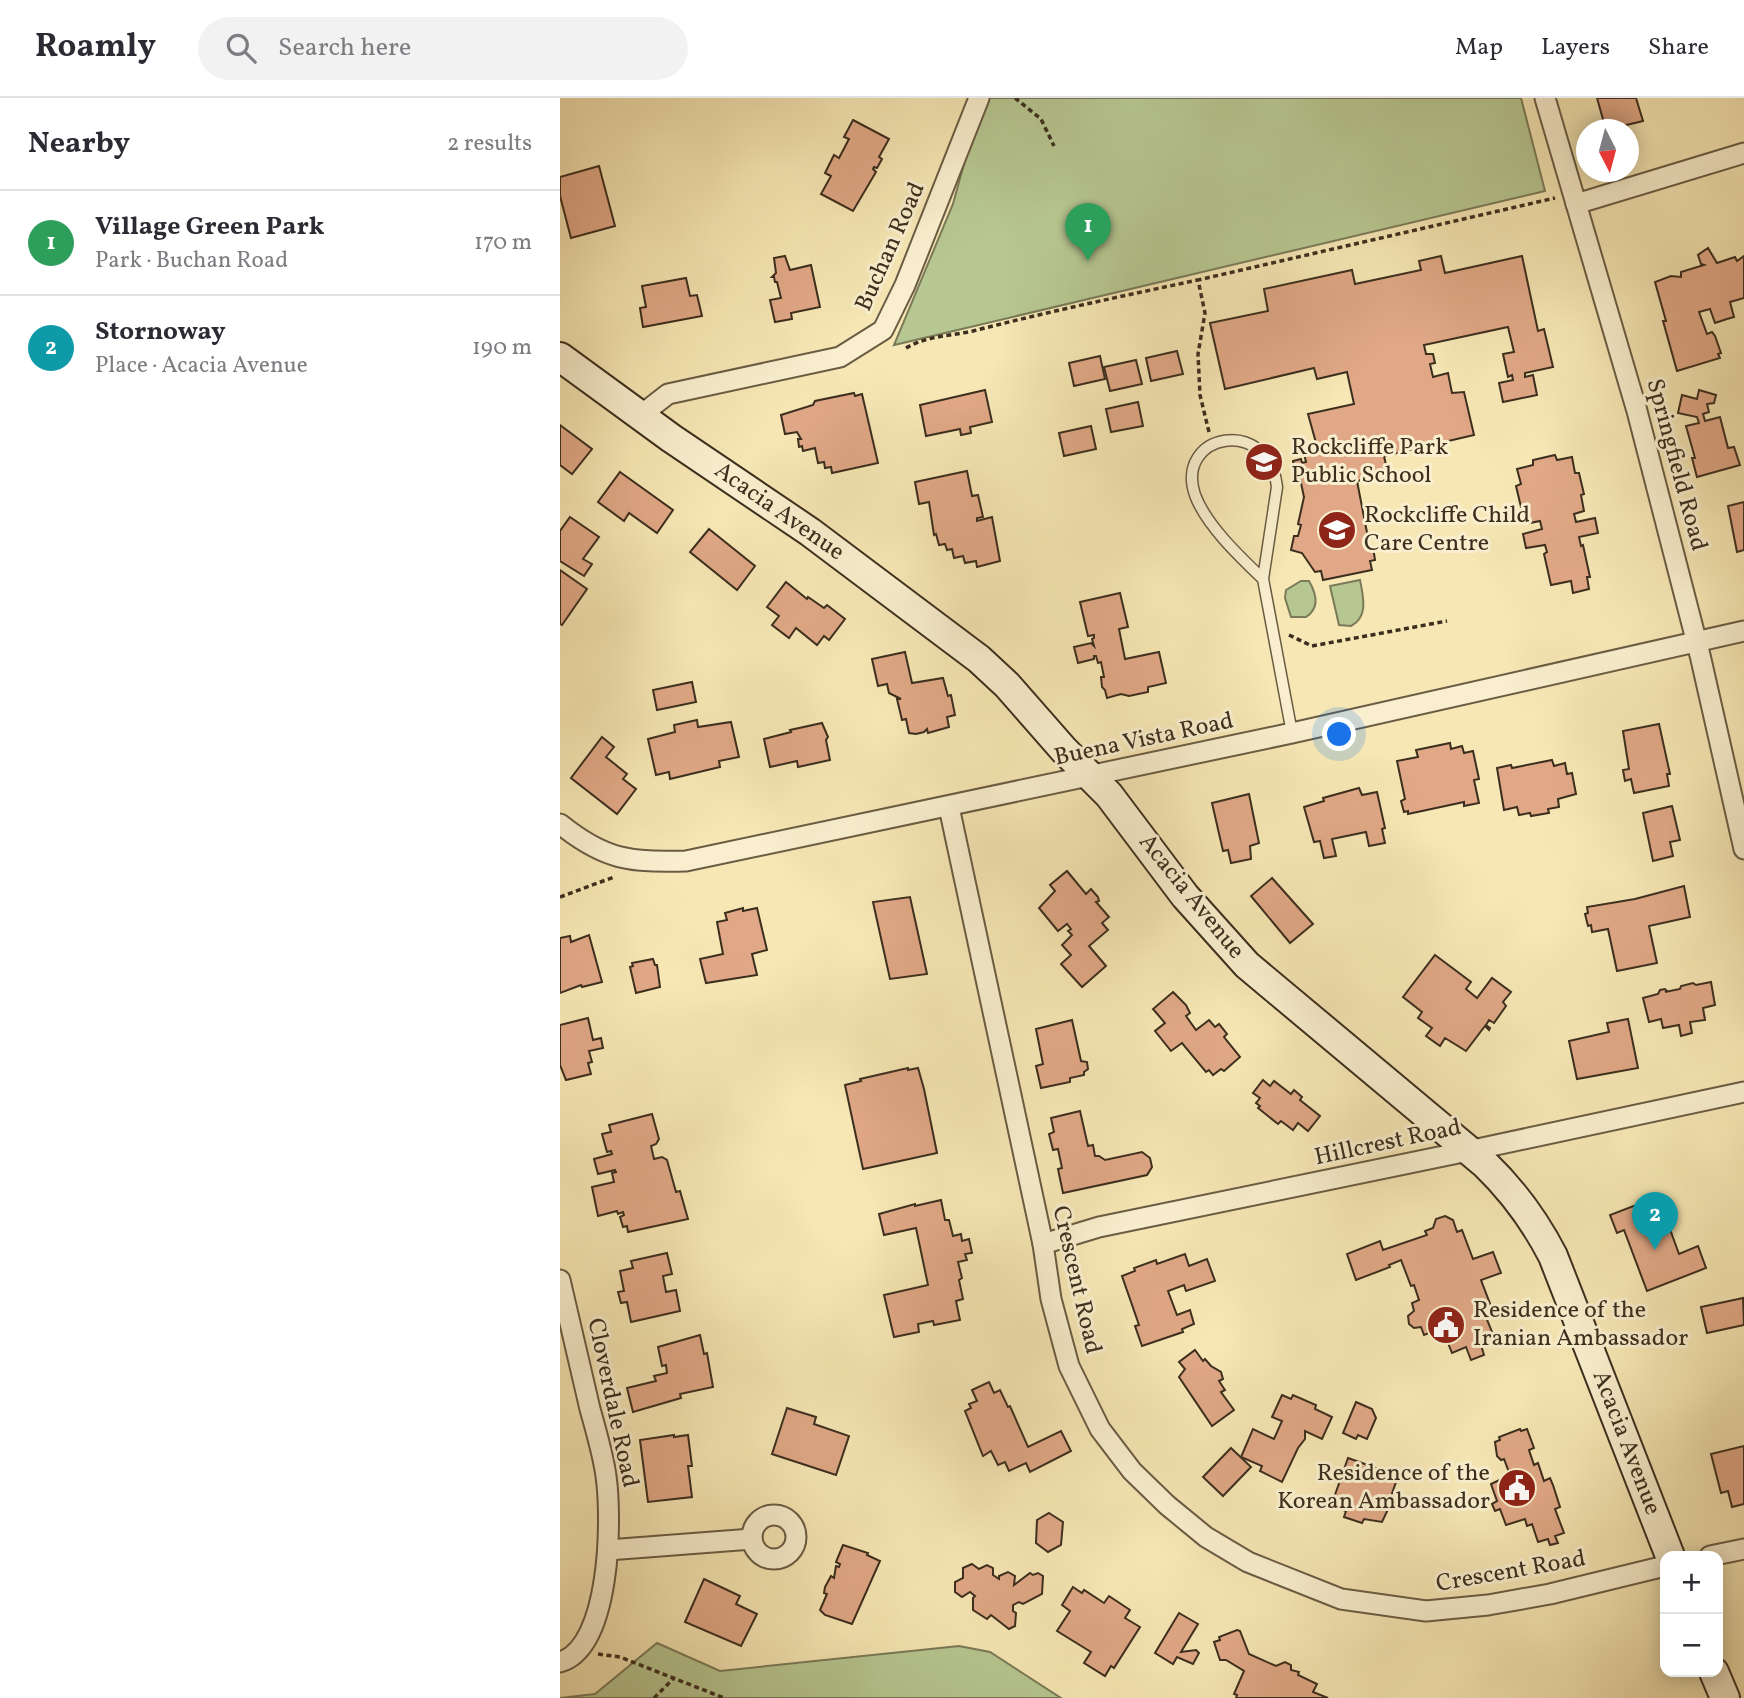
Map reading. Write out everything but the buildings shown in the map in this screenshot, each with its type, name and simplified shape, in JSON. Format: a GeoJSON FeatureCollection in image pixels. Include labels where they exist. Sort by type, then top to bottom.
{"type":"FeatureCollection","features":[{"type":"Feature","properties":{"kind":"street","name":"Buchan Road"},"geometry":{"type":"LineString","coordinates":[[641,415],[668,394],[839,357],[883,330],[905,285],[979,98]]}},
{"type":"Feature","properties":{"kind":"street","name":"Springfield Road"},"geometry":{"type":"LineString","coordinates":[[1545,98],[1637,411],[1697,640],[1744,849]]}},
{"type":"Feature","properties":{"kind":"street"},"geometry":{"type":"LineString","coordinates":[[1576,205],[1744,153]]}},
{"type":"Feature","properties":{"kind":"street","name":"Acacia Avenue"},"geometry":{"type":"LineString","coordinates":[[560,357],[810,532],[979,659],[1007,685],[1064,750],[1117,804],[1185,896],[1247,965],[1485,1164],[1518,1199],[1553,1256],[1668,1551]]}},
{"type":"Feature","properties":{"kind":"street","name":"Buena Vista Road"},"geometry":{"type":"LineString","coordinates":[[560,824],[606,854],[639,862],[687,861],[1292,733],[1744,631]]}},
{"type":"Feature","properties":{"kind":"street","name":"Crescent Road"},"geometry":{"type":"LineString","coordinates":[[948,807],[1042,1244],[1051,1299],[1069,1366],[1100,1429],[1132,1471],[1206,1537],[1248,1562],[1341,1598],[1426,1611],[1488,1605],[1550,1594],[1660,1567]]}},
{"type":"Feature","properties":{"kind":"street","name":"Hillcrest Road"},"geometry":{"type":"LineString","coordinates":[[1042,1244],[1098,1227],[1744,1092]]}},
{"type":"Feature","properties":{"kind":"street","name":"Cloverdale Road"},"geometry":{"type":"LineString","coordinates":[[560,1280],[606,1476],[609,1514],[608,1550],[596,1621],[577,1651]]}},
{"type":"Feature","properties":{"kind":"street"},"geometry":{"type":"LineString","coordinates":[[608,1550],[752,1539]]}},
{"type":"Feature","properties":{"kind":"street"},"geometry":{"type":"LineString","coordinates":[[1723,1553],[1744,1549]]}},
{"type":"Feature","properties":{"kind":"street"},"geometry":{"type":"LineString","coordinates":[[560,1662],[577,1651]]}},
{"type":"Feature","properties":{"kind":"street"},"geometry":{"type":"LineString","coordinates":[[1716,1677],[1725,1698]]}},
{"type":"Feature","properties":{"kind":"lane"},"geometry":{"type":"LineString","coordinates":[[1263,579],[1235,551],[1204,513],[1195,495],[1195,463],[1206,447],[1213,444],[1232,440],[1253,445],[1269,458],[1276,473],[1277,487],[1263,579],[1292,733]]}},
{"type":"Feature","properties":{"kind":"path"},"geometry":{"type":"LineString","coordinates":[[1015,98],[1041,119],[1054,146]]}},
{"type":"Feature","properties":{"kind":"path"},"geometry":{"type":"LineString","coordinates":[[906,348],[919,340],[952,336],[1064,308],[1555,198]]}},
{"type":"Feature","properties":{"kind":"path"},"geometry":{"type":"LineString","coordinates":[[1198,280],[1205,313],[1198,354],[1200,395],[1213,444]]}},
{"type":"Feature","properties":{"kind":"path"},"geometry":{"type":"LineString","coordinates":[[1272,627],[1312,646],[1447,621]]}},
{"type":"Feature","properties":{"kind":"path"},"geometry":{"type":"LineString","coordinates":[[560,897],[615,876]]}},
{"type":"Feature","properties":{"kind":"path"},"geometry":{"type":"LineString","coordinates":[[577,1651],[620,1657],[724,1698]]}},
{"type":"Feature","properties":{"kind":"path"},"geometry":{"type":"LineString","coordinates":[[654,1698],[674,1678]]}},
{"type":"Feature","properties":{"kind":"green space"},"geometry":{"type":"Polygon","coordinates":[[[982,98],[1521,98],[1545,191],[894,345],[953,204],[982,98]]]}},
{"type":"Feature","properties":{"kind":"green space"},"geometry":{"type":"Polygon","coordinates":[[[1360,580],[1363,612],[1351,626],[1339,625],[1330,586],[1360,580]]]}},
{"type":"Feature","properties":{"kind":"green space"},"geometry":{"type":"Polygon","coordinates":[[[1301,581],[1309,581],[1315,595],[1315,605],[1306,617],[1291,617],[1285,598],[1286,590],[1301,581]]]}},
{"type":"Feature","properties":{"kind":"green space"},"geometry":{"type":"Polygon","coordinates":[[[657,1643],[720,1671],[959,1646],[990,1652],[1061,1698],[560,1698],[595,1694],[657,1643]]]}},
{"type":"Feature","properties":{"kind":"place","name":"Village Green Park"},"geometry":{"type":"Point","coordinates":[1088,261]}},
{"type":"Feature","properties":{"kind":"place","name":"Rockcliffe Park Public School"},"geometry":{"type":"Point","coordinates":[1264,462]}},
{"type":"Feature","properties":{"kind":"place","name":"Rockcliffe Child Care Centre"},"geometry":{"type":"Point","coordinates":[1337,530]}},
{"type":"Feature","properties":{"kind":"place","name":"Stornoway"},"geometry":{"type":"Point","coordinates":[1655,1250]}},
{"type":"Feature","properties":{"kind":"place","name":"Residence of the Iranian Ambassador"},"geometry":{"type":"Point","coordinates":[1446,1325]}},
{"type":"Feature","properties":{"kind":"place","name":"Residence of the Korean Ambassador"},"geometry":{"type":"Point","coordinates":[1517,1488]}}]}
